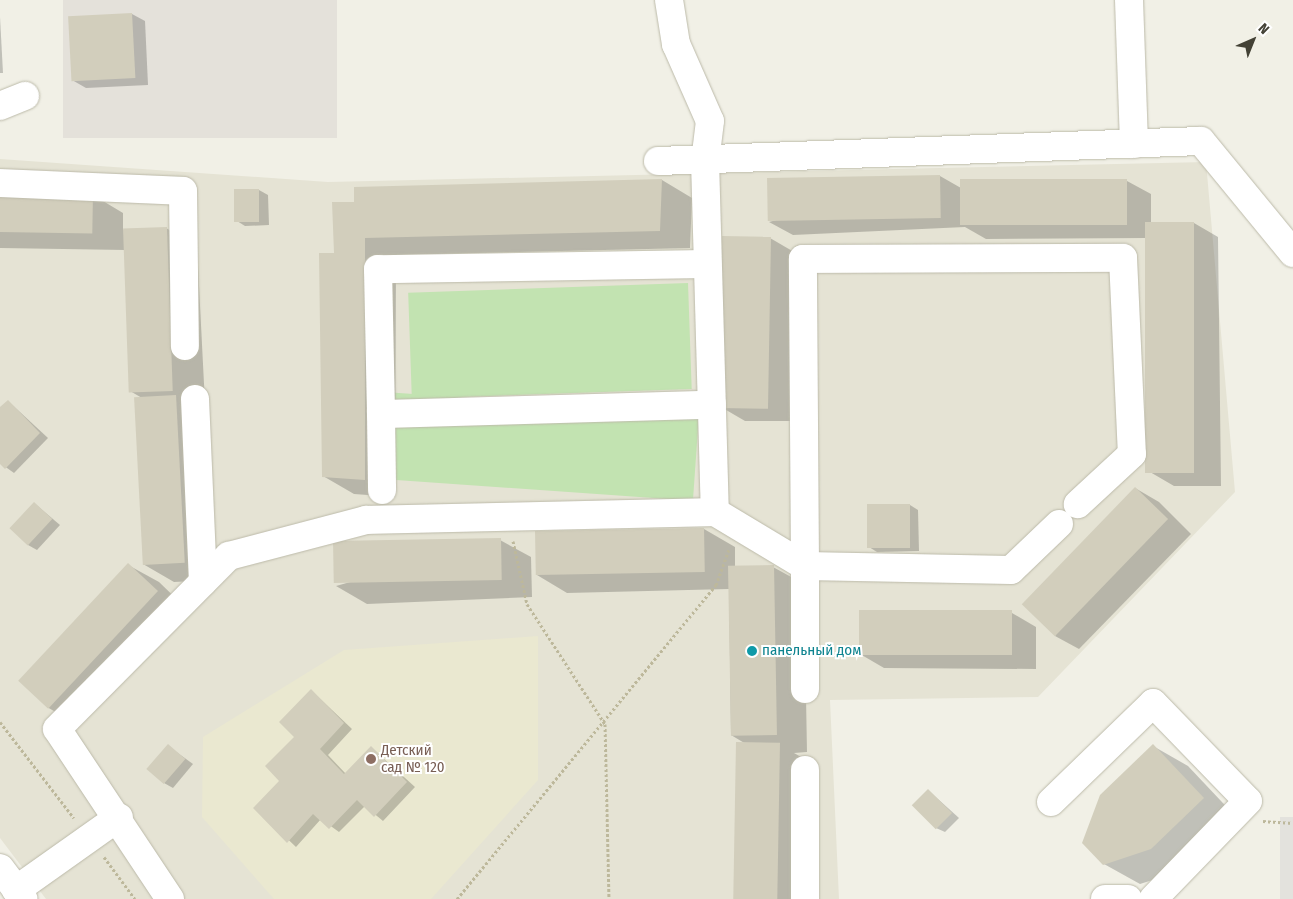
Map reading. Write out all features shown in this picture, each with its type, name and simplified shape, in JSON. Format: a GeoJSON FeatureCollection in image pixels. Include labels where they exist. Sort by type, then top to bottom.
{"type":"FeatureCollection","features":[{"type":"Feature","properties":{"kind":"street"},"geometry":{"type":"LineString","coordinates":[[669,0],[676,44],[710,121],[704,160],[714,512]]}},
{"type":"Feature","properties":{"kind":"street"},"geometry":{"type":"LineString","coordinates":[[1129,0],[1134,144]]}},
{"type":"Feature","properties":{"kind":"street"},"geometry":{"type":"LineString","coordinates":[[0,106],[25,96]]}},
{"type":"Feature","properties":{"kind":"street"},"geometry":{"type":"LineString","coordinates":[[658,161],[1201,141],[1293,253]]}},
{"type":"Feature","properties":{"kind":"street"},"geometry":{"type":"LineString","coordinates":[[0,184],[183,191],[185,346]]}},
{"type":"Feature","properties":{"kind":"street"},"geometry":{"type":"LineString","coordinates":[[805,689],[803,259],[1123,258],[1132,454],[1078,504]]}},
{"type":"Feature","properties":{"kind":"street"},"geometry":{"type":"LineString","coordinates":[[382,490],[378,269],[707,264]]}},
{"type":"Feature","properties":{"kind":"street"},"geometry":{"type":"LineString","coordinates":[[195,399],[203,582]]}},
{"type":"Feature","properties":{"kind":"street"},"geometry":{"type":"LineString","coordinates":[[381,414],[712,405]]}},
{"type":"Feature","properties":{"kind":"street"},"geometry":{"type":"LineString","coordinates":[[170,899],[119,816],[57,729],[229,556],[366,520],[714,512],[805,566],[1011,570],[1059,524]]}},
{"type":"Feature","properties":{"kind":"street"},"geometry":{"type":"LineString","coordinates":[[1051,802],[1153,703],[1248,800],[1153,899]]}},
{"type":"Feature","properties":{"kind":"street"},"geometry":{"type":"LineString","coordinates":[[805,770],[805,899]]}},
{"type":"Feature","properties":{"kind":"street"},"geometry":{"type":"LineString","coordinates":[[0,868],[20,894],[119,816]]}},
{"type":"Feature","properties":{"kind":"street"},"geometry":{"type":"LineString","coordinates":[[1104,899],[1128,899]]}},
{"type":"Feature","properties":{"kind":"path"},"geometry":{"type":"LineString","coordinates":[[506,517],[526,604],[605,724],[609,899]]}},
{"type":"Feature","properties":{"kind":"path"},"geometry":{"type":"LineString","coordinates":[[457,899],[605,724],[716,585],[724,554],[747,531]]}},
{"type":"Feature","properties":{"kind":"path"},"geometry":{"type":"LineString","coordinates":[[0,722],[135,899]]}},
{"type":"Feature","properties":{"kind":"path"},"geometry":{"type":"LineString","coordinates":[[1280,823],[1293,824]]}},
{"type":"Feature","properties":{"kind":"shaded area"},"geometry":{"type":"Polygon","coordinates":[[[63,0],[337,0],[337,138],[63,138],[63,0]]]}},
{"type":"Feature","properties":{"kind":"shaded area"},"geometry":{"type":"Polygon","coordinates":[[[0,159],[328,182],[1206,162],[1235,492],[1038,697],[830,700],[839,899],[46,899],[0,838],[0,159]]]}},
{"type":"Feature","properties":{"kind":"shaded area","name":"Детский сад № 120"},"geometry":{"type":"Polygon","coordinates":[[[538,636],[538,780],[431,899],[274,899],[202,817],[203,737],[344,650],[538,636]]]}},
{"type":"Feature","properties":{"kind":"shaded area"},"geometry":{"type":"Polygon","coordinates":[[[1280,817],[1293,817],[1293,899],[1280,899],[1280,817]]]}},
{"type":"Feature","properties":{"kind":"green space"},"geometry":{"type":"Polygon","coordinates":[[[688,283],[692,389],[412,399],[408,293],[688,283]]]}},
{"type":"Feature","properties":{"kind":"green space"},"geometry":{"type":"Polygon","coordinates":[[[392,393],[699,414],[693,501],[386,479],[392,393]]]}},
{"type":"Feature","properties":{"kind":"building"},"geometry":{"type":"Polygon","coordinates":[[[132,13],[135,78],[71,81],[68,16],[132,13]]]}},
{"type":"Feature","properties":{"kind":"building"},"geometry":{"type":"Polygon","coordinates":[[[940,175],[941,218],[768,221],[767,178],[940,175]]]}},
{"type":"Feature","properties":{"kind":"building"},"geometry":{"type":"Polygon","coordinates":[[[662,179],[660,231],[365,238],[365,480],[322,477],[319,253],[334,253],[332,202],[354,202],[354,187],[662,179]]]}},
{"type":"Feature","properties":{"kind":"building"},"geometry":{"type":"Polygon","coordinates":[[[960,179],[1127,179],[1127,225],[960,225],[960,179]]]}},
{"type":"Feature","properties":{"kind":"building"},"geometry":{"type":"Polygon","coordinates":[[[234,189],[259,189],[259,222],[234,222],[234,189]]]}},
{"type":"Feature","properties":{"kind":"building"},"geometry":{"type":"Polygon","coordinates":[[[0,192],[93,194],[92,234],[0,232],[0,192]]]}},
{"type":"Feature","properties":{"kind":"building"},"geometry":{"type":"Polygon","coordinates":[[[1145,222],[1194,222],[1194,473],[1145,473],[1145,222]]]}},
{"type":"Feature","properties":{"kind":"building"},"geometry":{"type":"Polygon","coordinates":[[[167,227],[173,391],[129,392],[123,229],[167,227]]]}},
{"type":"Feature","properties":{"kind":"building"},"geometry":{"type":"Polygon","coordinates":[[[722,236],[771,237],[768,409],[719,408],[722,236]]]}},
{"type":"Feature","properties":{"kind":"building"},"geometry":{"type":"Polygon","coordinates":[[[176,395],[185,563],[143,565],[134,397],[176,395]]]}},
{"type":"Feature","properties":{"kind":"building"},"geometry":{"type":"Polygon","coordinates":[[[8,400],[40,433],[5,469],[0,464],[0,407],[8,400]]]}},
{"type":"Feature","properties":{"kind":"building"},"geometry":{"type":"Polygon","coordinates":[[[1135,487],[1168,519],[1055,636],[1022,604],[1135,487]]]}},
{"type":"Feature","properties":{"kind":"building"},"geometry":{"type":"Polygon","coordinates":[[[34,502],[52,519],[28,545],[9,528],[34,502]]]}},
{"type":"Feature","properties":{"kind":"building"},"geometry":{"type":"Polygon","coordinates":[[[867,504],[910,504],[910,548],[867,548],[867,504]]]}},
{"type":"Feature","properties":{"kind":"building"},"geometry":{"type":"Polygon","coordinates":[[[704,528],[705,572],[536,575],[535,531],[704,528]]]}},
{"type":"Feature","properties":{"kind":"building"},"geometry":{"type":"Polygon","coordinates":[[[501,538],[502,580],[334,583],[333,541],[501,538]]]}},
{"type":"Feature","properties":{"kind":"building"},"geometry":{"type":"Polygon","coordinates":[[[128,563],[158,591],[48,709],[18,681],[128,563]]]}},
{"type":"Feature","properties":{"kind":"building","name":"панельный дом"},"geometry":{"type":"Polygon","coordinates":[[[774,565],[777,735],[731,736],[728,566],[774,565]]]}},
{"type":"Feature","properties":{"kind":"building"},"geometry":{"type":"Polygon","coordinates":[[[859,610],[1012,610],[1012,655],[859,655],[859,610]]]}},
{"type":"Feature","properties":{"kind":"building"},"geometry":{"type":"Polygon","coordinates":[[[311,689],[344,723],[320,749],[344,774],[371,746],[407,782],[374,817],[357,800],[329,829],[313,814],[287,843],[253,808],[279,781],[265,766],[294,737],[279,722],[311,689]]]}},
{"type":"Feature","properties":{"kind":"building"},"geometry":{"type":"Polygon","coordinates":[[[736,742],[780,743],[777,899],[733,899],[736,742]]]}},
{"type":"Feature","properties":{"kind":"building"},"geometry":{"type":"Polygon","coordinates":[[[168,744],[185,759],[164,784],[146,769],[168,744]]]}},
{"type":"Feature","properties":{"kind":"building"},"geometry":{"type":"Polygon","coordinates":[[[1153,744],[1204,798],[1151,849],[1103,865],[1082,843],[1100,795],[1153,744]]]}},
{"type":"Feature","properties":{"kind":"building"},"geometry":{"type":"Polygon","coordinates":[[[928,789],[952,813],[936,829],[912,805],[928,789]]]}},
{"type":"Feature","properties":{"kind":"place","name":"панельный дом"},"geometry":{"type":"Point","coordinates":[752,651]}},
{"type":"Feature","properties":{"kind":"place","name":"Детский сад № 120"},"geometry":{"type":"Point","coordinates":[371,759]}}]}
